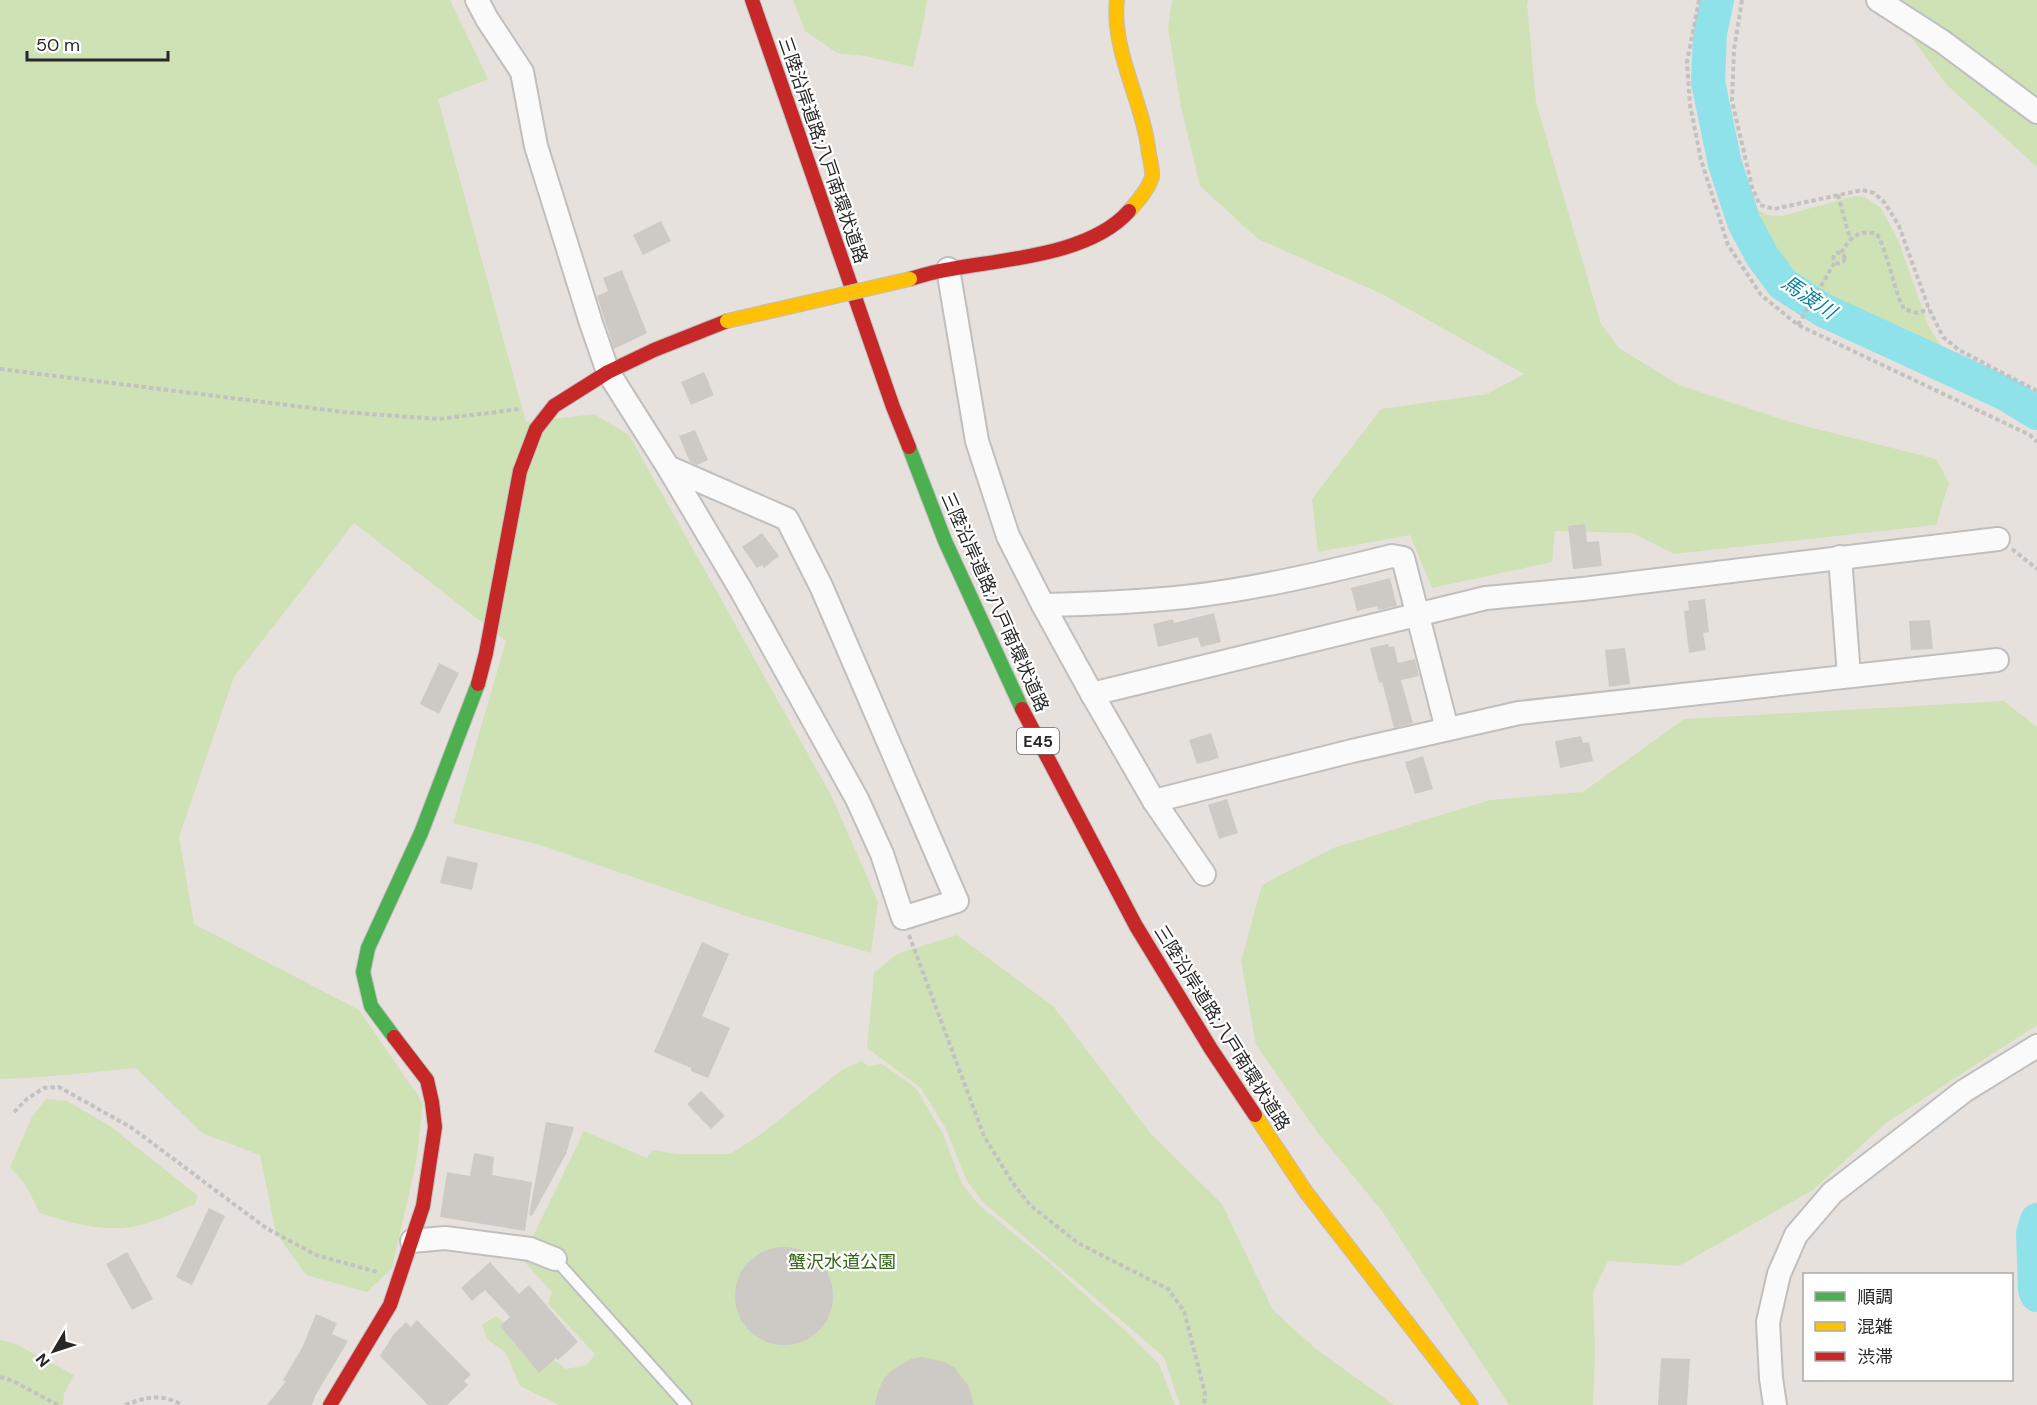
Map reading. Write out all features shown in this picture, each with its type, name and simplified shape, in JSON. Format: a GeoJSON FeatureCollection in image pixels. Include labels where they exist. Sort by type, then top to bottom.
{"type":"FeatureCollection","features":[{"type":"Feature","properties":{"kind":"main road","name":"三陸沿岸道路;八戸南環状道路"},"geometry":{"type":"LineString","coordinates":[[752,0],[893,407],[945,541],[1012,690],[1136,926],[1211,1049],[1305,1192],[1471,1405]]}},
{"type":"Feature","properties":{"kind":"main road"},"geometry":{"type":"LineString","coordinates":[[330,1405],[390,1305],[423,1206],[435,1127],[427,1080],[371,1006],[363,972],[368,948],[421,833],[475,693],[486,653],[520,471],[536,429],[554,406],[608,372],[654,350],[727,321],[948,269],[1052,252],[1085,240],[1120,221],[1141,196],[1152,177],[1148,142],[1120,41],[1117,0]]}},
{"type":"Feature","properties":{"kind":"street"},"geometry":{"type":"LineString","coordinates":[[477,0],[522,72],[536,146],[608,372],[741,590],[857,799],[882,854],[903,918],[957,900],[821,586],[787,519],[668,467]]}},
{"type":"Feature","properties":{"kind":"street"},"geometry":{"type":"LineString","coordinates":[[1878,0],[1943,42],[2037,112]]}},
{"type":"Feature","properties":{"kind":"street"},"geometry":{"type":"LineString","coordinates":[[948,269],[977,441],[1008,536],[1092,694],[1154,801],[1204,874]]}},
{"type":"Feature","properties":{"kind":"street"},"geometry":{"type":"LineString","coordinates":[[1092,694],[1486,598],[1583,589],[1998,538]]}},
{"type":"Feature","properties":{"kind":"street"},"geometry":{"type":"LineString","coordinates":[[1043,605],[1123,603],[1187,597],[1297,579],[1392,556],[1403,558],[1447,729]]}},
{"type":"Feature","properties":{"kind":"street"},"geometry":{"type":"LineString","coordinates":[[1840,557],[1849,676]]}},
{"type":"Feature","properties":{"kind":"street"},"geometry":{"type":"LineString","coordinates":[[1154,801],[1519,713],[1997,660]]}},
{"type":"Feature","properties":{"kind":"street"},"geometry":{"type":"LineString","coordinates":[[1774,1405],[1768,1322],[1779,1274],[1796,1235],[1832,1193],[1964,1091],[2037,1046]]}},
{"type":"Feature","properties":{"kind":"street"},"geometry":{"type":"LineString","coordinates":[[412,1241],[445,1238],[530,1249],[555,1259]]}},
{"type":"Feature","properties":{"kind":"lane"},"geometry":{"type":"LineString","coordinates":[[555,1259],[686,1405]]}},
{"type":"Feature","properties":{"kind":"path"},"geometry":{"type":"LineString","coordinates":[[1699,0],[1687,62],[1690,105],[1701,160],[1728,245],[1761,295],[1798,325],[2030,435],[2037,442]]}},
{"type":"Feature","properties":{"kind":"path"},"geometry":{"type":"LineString","coordinates":[[1742,0],[1734,50],[1732,101],[1752,187],[1760,205],[1774,209],[1862,190],[1874,193],[1885,203],[1899,226],[1929,309],[1943,337],[1959,350],[2037,391]]}},
{"type":"Feature","properties":{"kind":"path"},"geometry":{"type":"LineString","coordinates":[[1838,195],[1850,238]]}},
{"type":"Feature","properties":{"kind":"path"},"geometry":{"type":"LineString","coordinates":[[1841,253],[1850,238],[1868,232],[1877,234],[1885,248],[1904,309],[1918,313],[1929,309]]}},
{"type":"Feature","properties":{"kind":"path"},"geometry":{"type":"LineString","coordinates":[[1798,325],[1835,262],[1834,255],[1837,252],[1841,253]]}},
{"type":"Feature","properties":{"kind":"path"},"geometry":{"type":"LineString","coordinates":[[1835,262],[1843,261],[1841,253]]}},
{"type":"Feature","properties":{"kind":"path"},"geometry":{"type":"LineString","coordinates":[[0,369],[344,412],[439,419],[554,406]]}},
{"type":"Feature","properties":{"kind":"path"},"geometry":{"type":"LineString","coordinates":[[1998,538],[2037,569]]}},
{"type":"Feature","properties":{"kind":"path"},"geometry":{"type":"LineString","coordinates":[[903,918],[984,1136],[1012,1182],[1030,1205],[1078,1243],[1168,1289],[1184,1311],[1205,1393],[1204,1405]]}},
{"type":"Feature","properties":{"kind":"path"},"geometry":{"type":"LineString","coordinates":[[14,1112],[27,1099],[44,1088],[59,1087],[132,1128],[256,1221],[290,1242],[316,1255],[399,1279]]}},
{"type":"Feature","properties":{"kind":"path"},"geometry":{"type":"LineString","coordinates":[[0,1377],[13,1381],[58,1405]]}},
{"type":"Feature","properties":{"kind":"path"},"geometry":{"type":"LineString","coordinates":[[125,1405],[153,1397],[169,1398],[182,1405]]}},
{"type":"Feature","properties":{"kind":"green space"},"geometry":{"type":"Polygon","coordinates":[[[0,0],[450,0],[488,79],[438,99],[526,422],[594,414],[629,435],[832,797],[878,902],[871,953],[749,917],[540,845],[453,823],[506,641],[354,523],[234,677],[179,837],[194,924],[359,1010],[423,1103],[416,1163],[392,1268],[367,1292],[306,1275],[276,1233],[260,1155],[202,1133],[136,1068],[0,1079],[0,0]]]}},
{"type":"Feature","properties":{"kind":"green space"},"geometry":{"type":"Polygon","coordinates":[[[793,0],[927,0],[913,67],[865,56],[837,53],[805,31],[793,0]]]}},
{"type":"Feature","properties":{"kind":"green space"},"geometry":{"type":"Polygon","coordinates":[[[1172,0],[1529,0],[1527,4],[1536,102],[1601,324],[1619,348],[1679,385],[1793,423],[1936,459],[1949,483],[1936,525],[1674,554],[1633,533],[1555,531],[1552,562],[1432,588],[1410,535],[1318,552],[1312,499],[1381,409],[1487,394],[1524,374],[1382,294],[1258,239],[1200,186],[1181,107],[1168,28],[1172,0]]]}},
{"type":"Feature","properties":{"kind":"green space"},"geometry":{"type":"Polygon","coordinates":[[[1896,0],[2037,0],[2037,167],[1947,85],[1908,33],[1896,0]]]}},
{"type":"Feature","properties":{"kind":"green space"},"geometry":{"type":"Polygon","coordinates":[[[1855,196],[1865,197],[1881,208],[1898,240],[1929,327],[1941,346],[1934,352],[1821,295],[1795,277],[1775,255],[1752,215],[1754,208],[1767,215],[1782,216],[1855,196]]]}},
{"type":"Feature","properties":{"kind":"green space"},"geometry":{"type":"Polygon","coordinates":[[[2004,701],[2037,727],[2037,1025],[1886,1123],[1813,1190],[1679,1266],[1608,1261],[1593,1292],[1595,1352],[1593,1405],[1509,1405],[1382,1211],[1317,1132],[1256,1045],[1241,961],[1262,885],[1333,848],[1490,800],[1583,792],[1684,719],[2004,701]]]}},
{"type":"Feature","properties":{"kind":"green space"},"geometry":{"type":"Polygon","coordinates":[[[957,935],[1053,1006],[1151,1134],[1222,1204],[1273,1310],[1316,1349],[1394,1405],[1180,1405],[1164,1357],[983,1202],[967,1181],[946,1129],[921,1088],[867,1048],[874,973],[897,954],[957,935]]]}},
{"type":"Feature","properties":{"kind":"green space","name":"蟹沢水道公園"},"geometry":{"type":"Polygon","coordinates":[[[861,1061],[869,1066],[882,1064],[916,1088],[943,1134],[962,1184],[979,1205],[1051,1264],[1159,1364],[1175,1405],[559,1405],[520,1386],[506,1353],[487,1339],[482,1325],[496,1316],[566,1369],[587,1365],[595,1354],[548,1304],[552,1292],[522,1259],[584,1131],[647,1158],[653,1150],[677,1154],[730,1154],[761,1134],[842,1070],[861,1061]]]}},
{"type":"Feature","properties":{"kind":"green space"},"geometry":{"type":"Polygon","coordinates":[[[46,1099],[67,1101],[110,1126],[198,1196],[195,1204],[151,1222],[123,1228],[81,1225],[40,1213],[25,1184],[10,1167],[32,1117],[46,1099]]]}},
{"type":"Feature","properties":{"kind":"green space"},"geometry":{"type":"Polygon","coordinates":[[[0,1340],[14,1343],[74,1375],[64,1394],[63,1405],[0,1405],[0,1340]]]}},
{"type":"Feature","properties":{"kind":"building"},"geometry":{"type":"Polygon","coordinates":[[[661,221],[671,241],[643,255],[633,235],[661,221]]]}},
{"type":"Feature","properties":{"kind":"building"},"geometry":{"type":"Polygon","coordinates":[[[622,270],[647,333],[614,349],[597,296],[608,291],[603,278],[622,270]]]}},
{"type":"Feature","properties":{"kind":"building"},"geometry":{"type":"Polygon","coordinates":[[[704,372],[714,395],[691,405],[681,382],[704,372]]]}},
{"type":"Feature","properties":{"kind":"building"},"geometry":{"type":"Polygon","coordinates":[[[695,430],[708,460],[697,465],[690,462],[679,436],[695,430]]]}},
{"type":"Feature","properties":{"kind":"building"},"geometry":{"type":"Polygon","coordinates":[[[1585,524],[1587,542],[1599,541],[1602,566],[1573,569],[1568,526],[1585,524]]]}},
{"type":"Feature","properties":{"kind":"building"},"geometry":{"type":"Polygon","coordinates":[[[762,533],[779,556],[764,568],[762,565],[757,568],[742,547],[762,533]]]}},
{"type":"Feature","properties":{"kind":"building"},"geometry":{"type":"Polygon","coordinates":[[[1390,578],[1397,606],[1378,610],[1377,606],[1357,611],[1351,588],[1390,578]]]}},
{"type":"Feature","properties":{"kind":"building"},"geometry":{"type":"Polygon","coordinates":[[[1705,599],[1709,632],[1703,633],[1706,650],[1689,653],[1684,611],[1689,610],[1688,601],[1705,599]]]}},
{"type":"Feature","properties":{"kind":"building"},"geometry":{"type":"Polygon","coordinates":[[[1214,613],[1221,642],[1201,647],[1198,637],[1158,647],[1153,624],[1173,619],[1174,623],[1214,613]]]}},
{"type":"Feature","properties":{"kind":"building"},"geometry":{"type":"Polygon","coordinates":[[[1930,620],[1933,649],[1911,650],[1909,621],[1930,620]]]}},
{"type":"Feature","properties":{"kind":"building"},"geometry":{"type":"Polygon","coordinates":[[[1388,644],[1389,647],[1394,646],[1398,663],[1415,659],[1419,676],[1401,680],[1413,723],[1394,728],[1370,648],[1388,644]]]}},
{"type":"Feature","properties":{"kind":"building"},"geometry":{"type":"Polygon","coordinates":[[[1625,648],[1630,684],[1609,687],[1605,650],[1625,648]]]}},
{"type":"Feature","properties":{"kind":"building"},"geometry":{"type":"Polygon","coordinates":[[[439,663],[459,673],[439,714],[420,704],[439,663]]]}},
{"type":"Feature","properties":{"kind":"building"},"geometry":{"type":"Polygon","coordinates":[[[1211,733],[1219,758],[1197,764],[1189,740],[1211,733]]]}},
{"type":"Feature","properties":{"kind":"building"},"geometry":{"type":"Polygon","coordinates":[[[1581,736],[1583,743],[1589,742],[1593,761],[1560,768],[1555,741],[1581,736]]]}},
{"type":"Feature","properties":{"kind":"building"},"geometry":{"type":"Polygon","coordinates":[[[1423,756],[1433,789],[1415,794],[1405,762],[1423,756]]]}},
{"type":"Feature","properties":{"kind":"building"},"geometry":{"type":"Polygon","coordinates":[[[1227,799],[1238,833],[1219,839],[1208,805],[1227,799]]]}},
{"type":"Feature","properties":{"kind":"building"},"geometry":{"type":"Polygon","coordinates":[[[447,856],[478,863],[472,890],[440,883],[447,856]]]}},
{"type":"Feature","properties":{"kind":"building"},"geometry":{"type":"Polygon","coordinates":[[[702,942],[729,954],[702,1016],[730,1028],[708,1078],[654,1052],[702,942]]]}},
{"type":"Feature","properties":{"kind":"building"},"geometry":{"type":"Polygon","coordinates":[[[701,1091],[725,1116],[711,1129],[687,1104],[701,1091]]]}},
{"type":"Feature","properties":{"kind":"building"},"geometry":{"type":"Polygon","coordinates":[[[546,1122],[574,1127],[566,1154],[532,1216],[529,1215],[546,1122]]]}},
{"type":"Feature","properties":{"kind":"building"},"geometry":{"type":"Polygon","coordinates":[[[474,1153],[494,1157],[492,1175],[532,1182],[525,1231],[440,1217],[447,1172],[470,1176],[474,1153]]]}},
{"type":"Feature","properties":{"kind":"building"},"geometry":{"type":"Polygon","coordinates":[[[209,1208],[225,1216],[192,1285],[176,1277],[209,1208]]]}},
{"type":"Feature","properties":{"kind":"building"},"geometry":{"type":"Polygon","coordinates":[[[784,1247],[803,1251],[818,1262],[829,1277],[833,1296],[829,1315],[818,1330],[803,1341],[784,1345],[765,1341],[750,1330],[739,1315],[735,1296],[739,1277],[750,1262],[765,1251],[784,1247]]]}},
{"type":"Feature","properties":{"kind":"building"},"geometry":{"type":"Polygon","coordinates":[[[127,1252],[153,1299],[132,1310],[106,1264],[127,1252]]]}},
{"type":"Feature","properties":{"kind":"building"},"geometry":{"type":"Polygon","coordinates":[[[490,1262],[519,1294],[529,1285],[578,1342],[539,1373],[500,1326],[510,1317],[485,1290],[472,1301],[461,1288],[490,1262]]]}},
{"type":"Feature","properties":{"kind":"building"},"geometry":{"type":"Polygon","coordinates":[[[316,1314],[337,1323],[332,1334],[348,1341],[312,1405],[267,1405],[286,1381],[283,1380],[303,1346],[316,1314]]]}},
{"type":"Feature","properties":{"kind":"building"},"geometry":{"type":"Polygon","coordinates":[[[417,1320],[471,1375],[464,1381],[468,1385],[447,1405],[428,1405],[380,1356],[393,1335],[406,1322],[411,1327],[417,1320]]]}},
{"type":"Feature","properties":{"kind":"building"},"geometry":{"type":"Polygon","coordinates":[[[922,1357],[945,1362],[955,1368],[969,1387],[974,1405],[875,1405],[883,1380],[891,1371],[911,1359],[922,1357]]]}},
{"type":"Feature","properties":{"kind":"building"},"geometry":{"type":"Polygon","coordinates":[[[1661,1358],[1690,1359],[1687,1405],[1658,1405],[1661,1358]]]}},
{"type":"Feature","properties":{"kind":"waterway","name":"馬渡川"},"geometry":{"type":"LineString","coordinates":[[1717,0],[1710,33],[1708,82],[1725,164],[1744,222],[1762,256],[1783,284],[1823,310],[2006,394],[2037,413]]}},
{"type":"Feature","properties":{"kind":"waterway","name":"馬渡川"},"geometry":{"type":"LineString","coordinates":[[2037,1220],[2033,1233],[2037,1295]]}},
{"type":"Feature","properties":{"kind":"traffic: fast"},"geometry":{"type":"LineString","coordinates":[[909,447],[945,541],[1022,709]]}},
{"type":"Feature","properties":{"kind":"traffic: fast"},"geometry":{"type":"LineString","coordinates":[[394,1037],[371,1006],[363,972],[368,948],[421,833],[478,684]]}},
{"type":"Feature","properties":{"kind":"traffic: slow"},"geometry":{"type":"LineString","coordinates":[[1117,0],[1116,19],[1123,58],[1146,135],[1152,171],[1148,187],[1129,211]]}},
{"type":"Feature","properties":{"kind":"traffic: slow"},"geometry":{"type":"LineString","coordinates":[[727,321],[910,279]]}},
{"type":"Feature","properties":{"kind":"traffic: slow"},"geometry":{"type":"LineString","coordinates":[[1255,1115],[1306,1192],[1471,1405]]}},
{"type":"Feature","properties":{"kind":"traffic: jam"},"geometry":{"type":"LineString","coordinates":[[752,0],[893,407],[909,447]]}},
{"type":"Feature","properties":{"kind":"traffic: jam"},"geometry":{"type":"LineString","coordinates":[[910,279],[941,271],[1046,253],[1070,246],[1112,226],[1129,211]]}},
{"type":"Feature","properties":{"kind":"traffic: jam"},"geometry":{"type":"LineString","coordinates":[[478,684],[486,653],[520,471],[536,429],[554,406],[608,372],[654,350],[727,321]]}},
{"type":"Feature","properties":{"kind":"traffic: jam"},"geometry":{"type":"LineString","coordinates":[[1022,709],[1136,926],[1211,1049],[1255,1115]]}},
{"type":"Feature","properties":{"kind":"traffic: jam"},"geometry":{"type":"LineString","coordinates":[[330,1405],[390,1305],[423,1206],[435,1127],[432,1102],[427,1080],[394,1037]]}}]}
